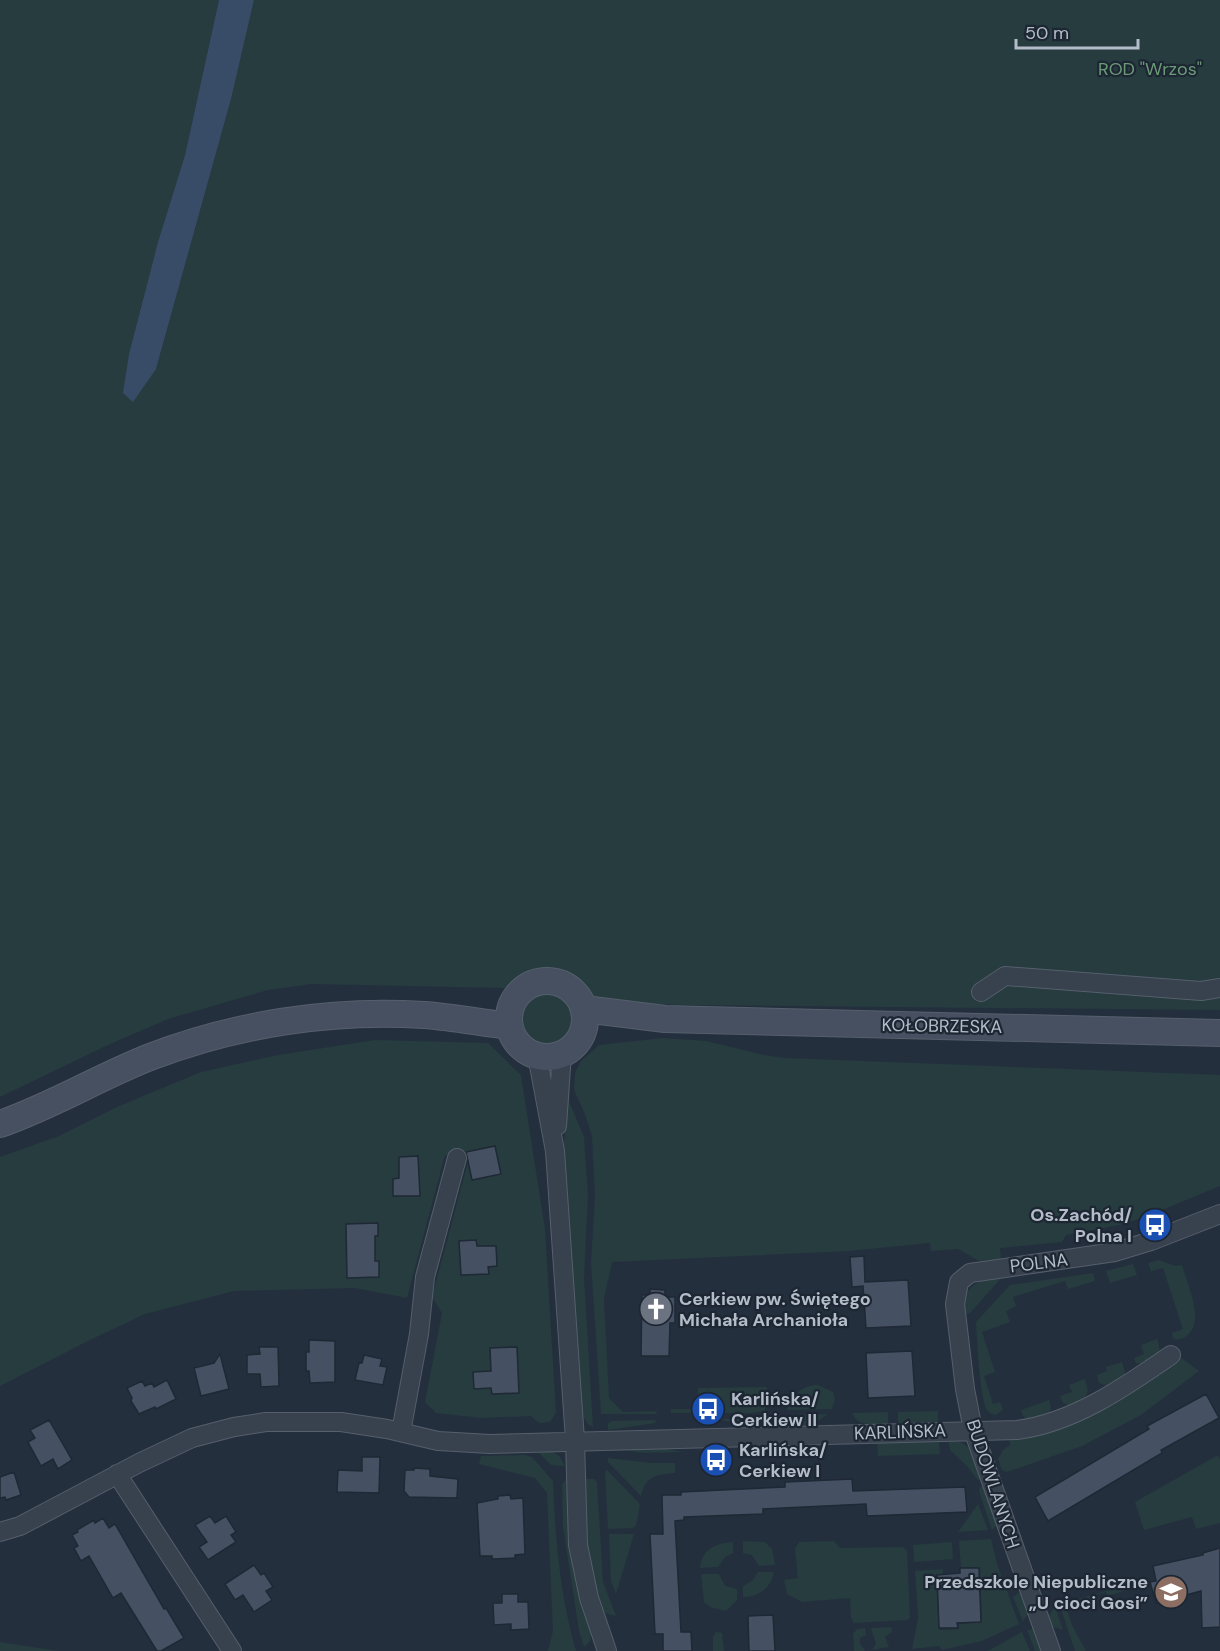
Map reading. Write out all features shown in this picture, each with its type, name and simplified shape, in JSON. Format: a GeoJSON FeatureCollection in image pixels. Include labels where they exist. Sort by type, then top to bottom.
{"type":"FeatureCollection","features":[{"type":"Feature","properties":{"kind":"main road"},"geometry":{"type":"LineString","coordinates":[[545,981],[565,985],[574,991],[584,1020],[575,1044],[554,1056],[537,1055],[517,1041],[511,1015],[518,995],[525,988],[545,981]]}},
{"type":"Feature","properties":{"kind":"main road"},"geometry":{"type":"LineString","coordinates":[[0,1124],[41,1108],[150,1058],[230,1032],[336,1016],[511,1015]]}},
{"type":"Feature","properties":{"kind":"main road","name":"KOŁOBRZESKA"},"geometry":{"type":"LineString","coordinates":[[584,1020],[665,1019],[1220,1033]]}},
{"type":"Feature","properties":{"kind":"street"},"geometry":{"type":"LineString","coordinates":[[981,992],[1005,976],[1135,987],[1201,990],[1220,988]]}},
{"type":"Feature","properties":{"kind":"street"},"geometry":{"type":"LineString","coordinates":[[555,1152],[562,1053]]}},
{"type":"Feature","properties":{"kind":"street"},"geometry":{"type":"LineString","coordinates":[[537,1055],[555,1152],[575,1440],[576,1524],[579,1552],[602,1650]]}},
{"type":"Feature","properties":{"kind":"street"},"geometry":{"type":"LineString","coordinates":[[401,1432],[419,1334],[425,1277],[457,1158]]}},
{"type":"Feature","properties":{"kind":"street","name":"POLNA"},"geometry":{"type":"LineString","coordinates":[[961,1278],[976,1271],[1115,1252],[1151,1241],[1220,1214]]}},
{"type":"Feature","properties":{"kind":"street","name":"BUDOWLANYCH"},"geometry":{"type":"LineString","coordinates":[[961,1278],[955,1294],[956,1316],[965,1389],[973,1430],[1051,1651]]}},
{"type":"Feature","properties":{"kind":"street","name":"KARLIŃSKA"},"geometry":{"type":"LineString","coordinates":[[0,1532],[20,1526],[117,1474],[192,1438],[266,1422],[327,1421],[360,1424],[438,1441],[470,1444],[1017,1430],[1061,1420],[1132,1381],[1171,1355]]}},
{"type":"Feature","properties":{"kind":"street"},"geometry":{"type":"LineString","coordinates":[[117,1474],[232,1651]]}},
{"type":"Feature","properties":{"kind":"green space","name":"ROD \"Wrzos\""},"geometry":{"type":"Polygon","coordinates":[[[0,0],[219,0],[185,155],[158,242],[129,354],[124,393],[156,369],[231,99],[254,0],[1220,0],[1220,1010],[681,1005],[594,1001],[574,979],[554,972],[531,975],[505,988],[312,984],[268,990],[168,1019],[0,1097],[0,0]]]}},
{"type":"Feature","properties":{"kind":"green space"},"geometry":{"type":"Polygon","coordinates":[[[547,992],[557,994],[566,1000],[572,1009],[574,1019],[572,1029],[566,1038],[557,1044],[547,1046],[537,1044],[528,1038],[522,1029],[520,1019],[522,1009],[528,1000],[537,994],[547,992]]]}},
{"type":"Feature","properties":{"kind":"green space"},"geometry":{"type":"Polygon","coordinates":[[[663,1038],[706,1041],[785,1058],[1220,1075],[1220,1186],[1145,1217],[1119,1225],[1066,1235],[1062,1242],[1000,1248],[1001,1259],[979,1261],[958,1249],[931,1251],[930,1243],[849,1251],[612,1262],[604,1299],[609,1398],[623,1412],[656,1411],[657,1414],[601,1414],[591,1263],[595,1196],[592,1136],[574,1090],[575,1073],[581,1061],[599,1045],[663,1038]]]}},
{"type":"Feature","properties":{"kind":"green space"},"geometry":{"type":"Polygon","coordinates":[[[375,1040],[488,1043],[521,1075],[545,1229],[556,1413],[550,1422],[539,1423],[531,1416],[481,1418],[436,1413],[425,1402],[442,1313],[432,1297],[468,1162],[445,1155],[407,1298],[355,1288],[234,1291],[145,1314],[0,1386],[0,1157],[59,1136],[119,1106],[201,1072],[278,1055],[375,1040]]]}},
{"type":"Feature","properties":{"kind":"green space"},"geometry":{"type":"Polygon","coordinates":[[[568,1099],[584,1137],[588,1195],[584,1278],[593,1427],[582,1415],[563,1153],[568,1099]]]}},
{"type":"Feature","properties":{"kind":"green space"},"geometry":{"type":"Polygon","coordinates":[[[1159,1260],[1175,1266],[1182,1265],[1192,1296],[1195,1319],[1193,1328],[1187,1335],[1177,1340],[1173,1338],[1172,1333],[1183,1329],[1163,1268],[1151,1271],[1148,1263],[1159,1260]]]}},
{"type":"Feature","properties":{"kind":"green space"},"geometry":{"type":"Polygon","coordinates":[[[1133,1264],[1137,1275],[1110,1283],[1106,1271],[1133,1264]]]}},
{"type":"Feature","properties":{"kind":"green space"},"geometry":{"type":"Polygon","coordinates":[[[1093,1273],[1095,1281],[1068,1289],[1065,1281],[1013,1297],[1016,1306],[1006,1311],[1010,1322],[982,1332],[995,1372],[984,1376],[993,1404],[1000,1402],[1003,1410],[996,1415],[990,1413],[985,1405],[981,1383],[976,1322],[1010,1285],[1093,1273]]]}},
{"type":"Feature","properties":{"kind":"green space"},"geometry":{"type":"Polygon","coordinates":[[[1003,1276],[970,1313],[965,1314],[966,1297],[973,1286],[986,1279],[1003,1276]]]}},
{"type":"Feature","properties":{"kind":"green space"},"geometry":{"type":"Polygon","coordinates":[[[1157,1339],[1158,1355],[1144,1364],[1136,1363],[1134,1358],[1144,1354],[1141,1345],[1157,1339]]]}},
{"type":"Feature","properties":{"kind":"green space"},"geometry":{"type":"Polygon","coordinates":[[[1180,1357],[1199,1371],[1141,1415],[1082,1446],[1007,1472],[1002,1470],[998,1459],[1003,1450],[1010,1445],[1009,1436],[1125,1393],[1180,1357]]]}},
{"type":"Feature","properties":{"kind":"green space"},"geometry":{"type":"Polygon","coordinates":[[[1122,1362],[1125,1372],[1123,1377],[1108,1386],[1099,1383],[1097,1375],[1107,1371],[1106,1367],[1122,1362]]]}},
{"type":"Feature","properties":{"kind":"green space"},"geometry":{"type":"Polygon","coordinates":[[[1085,1379],[1088,1391],[1083,1401],[1070,1406],[1063,1403],[1060,1396],[1072,1392],[1069,1385],[1085,1379]]]}},
{"type":"Feature","properties":{"kind":"green space"},"geometry":{"type":"Polygon","coordinates":[[[812,1385],[818,1385],[833,1392],[835,1399],[832,1409],[787,1410],[798,1392],[812,1385]]]}},
{"type":"Feature","properties":{"kind":"green space"},"geometry":{"type":"Polygon","coordinates":[[[698,1388],[767,1388],[765,1411],[714,1413],[713,1407],[702,1407],[701,1413],[671,1413],[671,1409],[698,1409],[698,1388]]]}},
{"type":"Feature","properties":{"kind":"green space"},"geometry":{"type":"Polygon","coordinates":[[[1049,1400],[1051,1407],[1049,1414],[1029,1420],[1023,1416],[1021,1410],[1049,1400]]]}},
{"type":"Feature","properties":{"kind":"green space"},"geometry":{"type":"Polygon","coordinates":[[[938,1411],[938,1422],[898,1423],[898,1412],[938,1411]]]}},
{"type":"Feature","properties":{"kind":"green space"},"geometry":{"type":"Polygon","coordinates":[[[888,1412],[888,1423],[872,1424],[858,1421],[852,1413],[888,1412]]]}},
{"type":"Feature","properties":{"kind":"green space"},"geometry":{"type":"Polygon","coordinates":[[[828,1414],[814,1424],[793,1426],[788,1421],[787,1415],[828,1414]]]}},
{"type":"Feature","properties":{"kind":"green space"},"geometry":{"type":"Polygon","coordinates":[[[769,1416],[765,1421],[753,1425],[718,1419],[753,1419],[769,1416]]]}},
{"type":"Feature","properties":{"kind":"green space"},"geometry":{"type":"Polygon","coordinates":[[[656,1420],[655,1423],[608,1430],[608,1424],[611,1421],[656,1420]]]}},
{"type":"Feature","properties":{"kind":"green space"},"geometry":{"type":"Polygon","coordinates":[[[948,1439],[956,1440],[968,1447],[982,1479],[978,1480],[950,1450],[948,1439]]]}},
{"type":"Feature","properties":{"kind":"green space"},"geometry":{"type":"Polygon","coordinates":[[[939,1440],[940,1454],[878,1456],[877,1441],[939,1440]]]}},
{"type":"Feature","properties":{"kind":"green space"},"geometry":{"type":"Polygon","coordinates":[[[652,1446],[683,1452],[644,1453],[611,1448],[652,1446]]]}},
{"type":"Feature","properties":{"kind":"green space"},"geometry":{"type":"Polygon","coordinates":[[[550,1450],[559,1456],[565,1466],[551,1465],[537,1451],[550,1450]]]}},
{"type":"Feature","properties":{"kind":"green space"},"geometry":{"type":"Polygon","coordinates":[[[525,1455],[532,1457],[553,1481],[559,1566],[576,1651],[548,1651],[553,1631],[547,1493],[535,1478],[479,1464],[481,1456],[525,1455]]]}},
{"type":"Feature","properties":{"kind":"green space"},"geometry":{"type":"Polygon","coordinates":[[[1218,1455],[1220,1459],[1220,1523],[1196,1529],[1192,1517],[1144,1530],[1135,1502],[1218,1455]]]}},
{"type":"Feature","properties":{"kind":"green space"},"geometry":{"type":"Polygon","coordinates":[[[608,1458],[675,1463],[675,1473],[653,1477],[646,1484],[641,1496],[608,1462],[608,1458]]]}},
{"type":"Feature","properties":{"kind":"green space"},"geometry":{"type":"Polygon","coordinates":[[[607,1470],[640,1504],[636,1526],[633,1528],[608,1529],[605,1472],[607,1470]]]}},
{"type":"Feature","properties":{"kind":"green space"},"geometry":{"type":"Polygon","coordinates":[[[584,1479],[594,1479],[597,1482],[603,1582],[616,1616],[603,1611],[594,1587],[588,1548],[584,1479]]]}},
{"type":"Feature","properties":{"kind":"green space"},"geometry":{"type":"Polygon","coordinates":[[[565,1481],[572,1560],[591,1633],[590,1641],[584,1647],[579,1631],[563,1527],[562,1484],[565,1481]]]}},
{"type":"Feature","properties":{"kind":"green space"},"geometry":{"type":"Polygon","coordinates":[[[984,1486],[997,1525],[992,1530],[979,1491],[980,1487],[984,1486]]]}},
{"type":"Feature","properties":{"kind":"green space"},"geometry":{"type":"Polygon","coordinates":[[[978,1504],[988,1530],[958,1532],[978,1504]]]}},
{"type":"Feature","properties":{"kind":"green space"},"geometry":{"type":"Polygon","coordinates":[[[609,1534],[634,1534],[616,1594],[611,1581],[609,1534]]]}},
{"type":"Feature","properties":{"kind":"green space"},"geometry":{"type":"Polygon","coordinates":[[[991,1539],[997,1564],[1019,1624],[982,1641],[942,1650],[939,1646],[912,1649],[918,1618],[915,1571],[943,1569],[943,1574],[936,1575],[939,1630],[959,1629],[959,1624],[982,1622],[980,1567],[961,1567],[959,1541],[991,1539]]]}},
{"type":"Feature","properties":{"kind":"green space"},"geometry":{"type":"Polygon","coordinates":[[[743,1541],[765,1542],[772,1549],[775,1565],[759,1566],[752,1555],[743,1553],[743,1541]]]}},
{"type":"Feature","properties":{"kind":"green space"},"geometry":{"type":"Polygon","coordinates":[[[834,1541],[840,1548],[903,1547],[907,1551],[910,1618],[854,1623],[851,1618],[850,1598],[802,1602],[787,1594],[784,1580],[798,1578],[795,1549],[799,1542],[834,1541]]]}},
{"type":"Feature","properties":{"kind":"green space"},"geometry":{"type":"Polygon","coordinates":[[[733,1542],[733,1553],[725,1557],[718,1567],[700,1568],[701,1561],[711,1548],[733,1542]]]}},
{"type":"Feature","properties":{"kind":"green space"},"geometry":{"type":"Polygon","coordinates":[[[952,1542],[953,1559],[914,1562],[913,1545],[952,1542]]]}},
{"type":"Feature","properties":{"kind":"green space"},"geometry":{"type":"Polygon","coordinates":[[[758,1572],[774,1572],[767,1587],[759,1593],[743,1597],[743,1586],[753,1580],[758,1572]]]}},
{"type":"Feature","properties":{"kind":"green space"},"geometry":{"type":"Polygon","coordinates":[[[1132,1573],[1137,1587],[1107,1596],[1106,1592],[1095,1595],[1095,1599],[1066,1607],[1073,1627],[1086,1651],[1075,1651],[1062,1612],[1063,1603],[1135,1583],[1132,1573]]]}},
{"type":"Feature","properties":{"kind":"green space"},"geometry":{"type":"Polygon","coordinates":[[[701,1574],[719,1574],[725,1586],[737,1589],[737,1600],[726,1611],[710,1607],[704,1602],[701,1574]]]}},
{"type":"Feature","properties":{"kind":"green space"},"geometry":{"type":"Polygon","coordinates":[[[1021,1591],[1029,1613],[1023,1621],[1013,1597],[1021,1591]]]}},
{"type":"Feature","properties":{"kind":"green space"},"geometry":{"type":"Polygon","coordinates":[[[1055,1606],[1063,1630],[1050,1626],[1049,1616],[1055,1606]]]}},
{"type":"Feature","properties":{"kind":"green space"},"geometry":{"type":"Polygon","coordinates":[[[891,1627],[892,1632],[885,1637],[889,1647],[872,1650],[876,1644],[871,1628],[891,1627]]]}},
{"type":"Feature","properties":{"kind":"green space"},"geometry":{"type":"Polygon","coordinates":[[[865,1628],[866,1635],[860,1638],[860,1643],[865,1651],[854,1651],[853,1634],[857,1629],[865,1628]]]}},
{"type":"Feature","properties":{"kind":"green space"},"geometry":{"type":"Polygon","coordinates":[[[1033,1629],[1044,1651],[1035,1651],[1027,1630],[1033,1629]]]}},
{"type":"Feature","properties":{"kind":"green space"},"geometry":{"type":"Polygon","coordinates":[[[716,1632],[722,1633],[724,1651],[713,1651],[713,1637],[716,1632]]]}},
{"type":"Feature","properties":{"kind":"green space"},"geometry":{"type":"Polygon","coordinates":[[[1022,1632],[1030,1651],[988,1651],[1022,1632]]]}},
{"type":"Feature","properties":{"kind":"green space"},"geometry":{"type":"Polygon","coordinates":[[[0,1642],[58,1651],[0,1651],[0,1642]]]}},
{"type":"Feature","properties":{"kind":"water"},"geometry":{"type":"Polygon","coordinates":[[[219,0],[254,0],[231,99],[156,369],[133,402],[123,393],[129,354],[158,242],[185,155],[219,0]]]}},
{"type":"Feature","properties":{"kind":"building"},"geometry":{"type":"Polygon","coordinates":[[[495,1146],[501,1174],[472,1180],[466,1152],[495,1146]]]}},
{"type":"Feature","properties":{"kind":"building"},"geometry":{"type":"Polygon","coordinates":[[[418,1156],[420,1196],[393,1196],[393,1179],[399,1178],[399,1157],[418,1156]]]}},
{"type":"Feature","properties":{"kind":"building"},"geometry":{"type":"Polygon","coordinates":[[[378,1223],[378,1236],[375,1236],[375,1261],[379,1261],[379,1277],[347,1278],[346,1224],[378,1223]]]}},
{"type":"Feature","properties":{"kind":"building"},"geometry":{"type":"Polygon","coordinates":[[[476,1240],[477,1246],[496,1246],[497,1266],[488,1267],[489,1274],[461,1275],[459,1241],[476,1240]]]}},
{"type":"Feature","properties":{"kind":"building"},"geometry":{"type":"Polygon","coordinates":[[[864,1256],[865,1282],[908,1280],[911,1326],[866,1328],[863,1286],[852,1287],[850,1257],[864,1256]]]}},
{"type":"Feature","properties":{"kind":"building"},"geometry":{"type":"Polygon","coordinates":[[[650,1289],[665,1290],[665,1297],[675,1297],[675,1323],[670,1323],[669,1356],[641,1356],[642,1295],[650,1295],[650,1289]]]}},
{"type":"Feature","properties":{"kind":"building"},"geometry":{"type":"Polygon","coordinates":[[[309,1340],[335,1341],[335,1382],[310,1383],[309,1371],[306,1371],[306,1352],[309,1352],[309,1340]]]}},
{"type":"Feature","properties":{"kind":"building"},"geometry":{"type":"Polygon","coordinates":[[[259,1347],[278,1347],[279,1386],[261,1387],[260,1374],[247,1374],[247,1355],[260,1354],[259,1347]]]}},
{"type":"Feature","properties":{"kind":"building"},"geometry":{"type":"Polygon","coordinates":[[[517,1347],[519,1393],[492,1394],[491,1388],[474,1389],[473,1372],[491,1371],[490,1348],[517,1347]]]}},
{"type":"Feature","properties":{"kind":"building"},"geometry":{"type":"Polygon","coordinates":[[[912,1351],[915,1396],[868,1398],[866,1353],[912,1351]]]}},
{"type":"Feature","properties":{"kind":"building"},"geometry":{"type":"Polygon","coordinates":[[[220,1354],[229,1389],[201,1396],[194,1368],[214,1363],[220,1354]]]}},
{"type":"Feature","properties":{"kind":"building"},"geometry":{"type":"Polygon","coordinates":[[[364,1355],[382,1359],[380,1366],[387,1367],[383,1385],[355,1380],[359,1363],[362,1363],[364,1355]]]}},
{"type":"Feature","properties":{"kind":"building"},"geometry":{"type":"Polygon","coordinates":[[[167,1380],[176,1399],[139,1414],[131,1401],[132,1398],[127,1388],[142,1381],[145,1386],[152,1383],[154,1387],[167,1380]]]}},
{"type":"Feature","properties":{"kind":"building"},"geometry":{"type":"Polygon","coordinates":[[[1206,1394],[1219,1418],[1161,1450],[1162,1453],[1048,1521],[1035,1497],[1149,1429],[1147,1426],[1206,1394]]]}},
{"type":"Feature","properties":{"kind":"building"},"geometry":{"type":"Polygon","coordinates":[[[49,1420],[72,1460],[58,1469],[53,1459],[41,1466],[28,1442],[35,1438],[30,1430],[49,1420]]]}},
{"type":"Feature","properties":{"kind":"building"},"geometry":{"type":"Polygon","coordinates":[[[362,1457],[380,1457],[379,1493],[337,1492],[338,1470],[362,1471],[362,1457]]]}},
{"type":"Feature","properties":{"kind":"building"},"geometry":{"type":"Polygon","coordinates":[[[414,1468],[430,1469],[430,1476],[458,1479],[457,1498],[409,1497],[404,1491],[405,1470],[414,1470],[414,1468]]]}},
{"type":"Feature","properties":{"kind":"building"},"geometry":{"type":"Polygon","coordinates":[[[14,1472],[21,1495],[6,1500],[5,1497],[0,1498],[0,1477],[14,1472]]]}},
{"type":"Feature","properties":{"kind":"building"},"geometry":{"type":"Polygon","coordinates":[[[852,1479],[853,1491],[965,1487],[967,1512],[867,1516],[866,1504],[763,1509],[763,1514],[684,1517],[684,1520],[675,1521],[681,1632],[691,1632],[692,1651],[663,1651],[663,1634],[655,1634],[650,1534],[663,1534],[662,1495],[785,1487],[785,1482],[852,1479]]]}},
{"type":"Feature","properties":{"kind":"building"},"geometry":{"type":"Polygon","coordinates":[[[510,1495],[511,1499],[523,1498],[525,1554],[515,1555],[515,1558],[492,1559],[492,1556],[480,1556],[477,1503],[498,1499],[498,1496],[510,1495]]]}},
{"type":"Feature","properties":{"kind":"building"},"geometry":{"type":"Polygon","coordinates":[[[210,1516],[215,1523],[226,1516],[236,1532],[231,1535],[236,1542],[208,1560],[199,1547],[207,1542],[195,1525],[210,1516]]]}},
{"type":"Feature","properties":{"kind":"building"},"geometry":{"type":"Polygon","coordinates":[[[103,1518],[109,1528],[115,1524],[164,1609],[166,1608],[184,1638],[161,1651],[157,1651],[121,1593],[113,1598],[89,1556],[81,1561],[74,1548],[78,1546],[72,1535],[94,1520],[95,1523],[103,1518]]]}},
{"type":"Feature","properties":{"kind":"building"},"geometry":{"type":"Polygon","coordinates":[[[1220,1548],[1220,1627],[1202,1628],[1201,1591],[1156,1603],[1150,1582],[1156,1581],[1153,1566],[1203,1555],[1203,1553],[1220,1548]]]}},
{"type":"Feature","properties":{"kind":"building"},"geometry":{"type":"Polygon","coordinates":[[[254,1565],[261,1575],[264,1573],[273,1587],[266,1591],[272,1600],[254,1612],[243,1595],[235,1600],[225,1584],[254,1565]]]}},
{"type":"Feature","properties":{"kind":"building"},"geometry":{"type":"Polygon","coordinates":[[[960,1568],[979,1568],[981,1622],[957,1623],[958,1628],[939,1628],[937,1575],[960,1573],[960,1568]]]}},
{"type":"Feature","properties":{"kind":"building"},"geometry":{"type":"Polygon","coordinates":[[[502,1594],[518,1594],[518,1602],[528,1602],[529,1629],[511,1630],[511,1624],[494,1625],[493,1603],[502,1603],[502,1594]]]}},
{"type":"Feature","properties":{"kind":"building"},"geometry":{"type":"Polygon","coordinates":[[[773,1615],[775,1651],[749,1651],[748,1616],[773,1615]]]}},
{"type":"Feature","properties":{"kind":"place","name":"Os.Zachód/ Polna I"},"geometry":{"type":"Point","coordinates":[1155,1225]}},
{"type":"Feature","properties":{"kind":"place","name":"Cerkiew pw. Świętego Michała Archanioła"},"geometry":{"type":"Point","coordinates":[656,1309]}},
{"type":"Feature","properties":{"kind":"place","name":"Karlińska/ Cerkiew II"},"geometry":{"type":"Point","coordinates":[708,1409]}},
{"type":"Feature","properties":{"kind":"place","name":"Karlińska/ Cerkiew I"},"geometry":{"type":"Point","coordinates":[716,1460]}},
{"type":"Feature","properties":{"kind":"place","name":"Przedszkole Niepubliczne „U cioci Gosi”"},"geometry":{"type":"Point","coordinates":[1171,1592]}}]}
